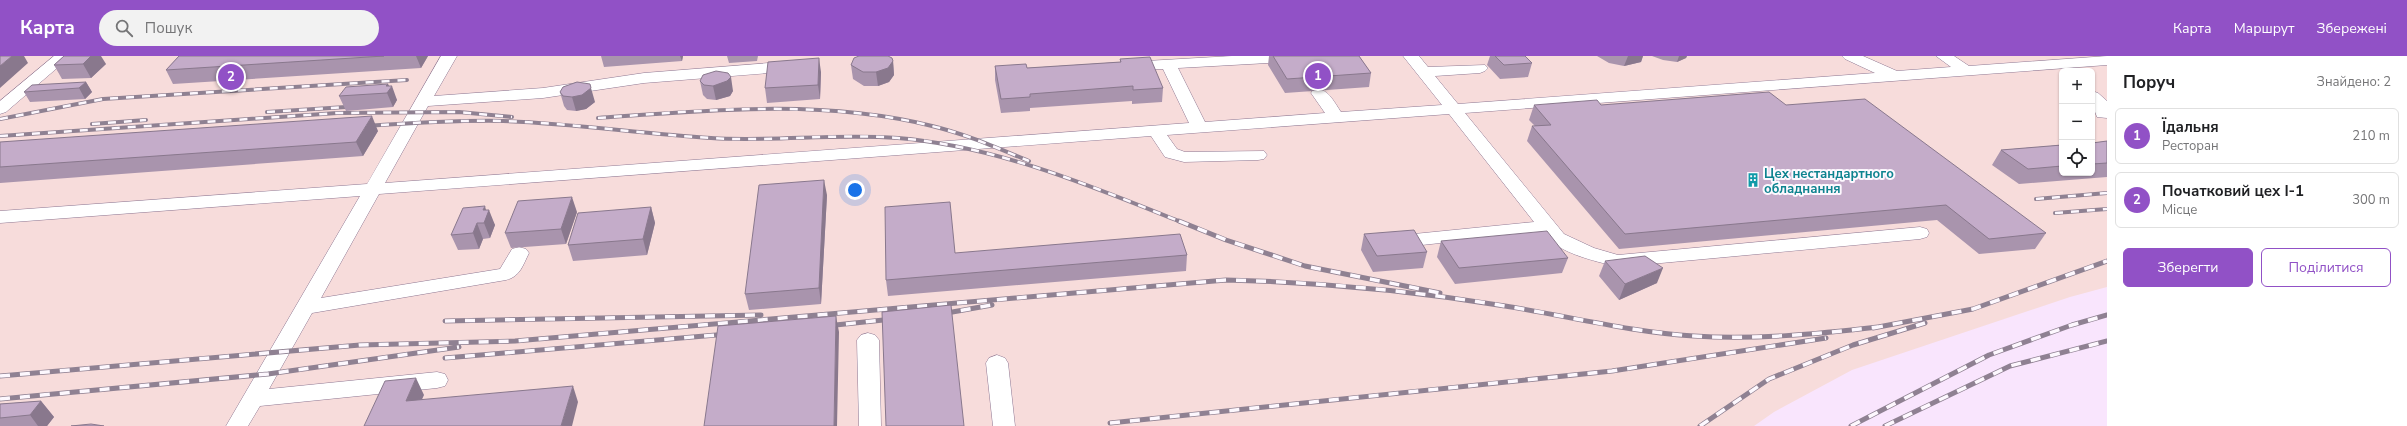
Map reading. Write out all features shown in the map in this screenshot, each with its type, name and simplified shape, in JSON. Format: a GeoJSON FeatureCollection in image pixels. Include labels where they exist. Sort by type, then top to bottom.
{"type":"FeatureCollection","features":[{"type":"Feature","properties":{"kind":"lane"},"geometry":{"type":"LineString","coordinates":[[0,109],[62,56]]}},
{"type":"Feature","properties":{"kind":"lane"},"geometry":{"type":"LineString","coordinates":[[237,426],[449,56]]}},
{"type":"Feature","properties":{"kind":"lane"},"geometry":{"type":"LineString","coordinates":[[1114,68],[1305,56]]}},
{"type":"Feature","properties":{"kind":"lane"},"geometry":{"type":"LineString","coordinates":[[1411,56],[1557,238],[1587,252],[1618,260],[1920,233]]}},
{"type":"Feature","properties":{"kind":"lane"},"geometry":{"type":"LineString","coordinates":[[1850,56],[1894,76]]}},
{"type":"Feature","properties":{"kind":"lane"},"geometry":{"type":"LineString","coordinates":[[1944,56],[1967,71]]}},
{"type":"Feature","properties":{"kind":"lane"},"geometry":{"type":"LineString","coordinates":[[0,217],[2107,60]]}},
{"type":"Feature","properties":{"kind":"lane"},"geometry":{"type":"LineString","coordinates":[[423,102],[543,93],[644,78],[810,65]]}},
{"type":"Feature","properties":{"kind":"lane"},"geometry":{"type":"LineString","coordinates":[[1169,65],[1199,128]]}},
{"type":"Feature","properties":{"kind":"lane"},"geometry":{"type":"LineString","coordinates":[[2041,65],[2059,76]]}},
{"type":"Feature","properties":{"kind":"lane"},"geometry":{"type":"LineString","coordinates":[[1423,72],[1480,68]]}},
{"type":"Feature","properties":{"kind":"lane"},"geometry":{"type":"LineString","coordinates":[[1319,94],[1337,118]]}},
{"type":"Feature","properties":{"kind":"lane"},"geometry":{"type":"LineString","coordinates":[[2095,99],[2101,104],[2103,114]]}},
{"type":"Feature","properties":{"kind":"lane"},"geometry":{"type":"LineString","coordinates":[[1156,131],[1171,153],[1184,157],[1258,155]]}},
{"type":"Feature","properties":{"kind":"lane"},"geometry":{"type":"LineString","coordinates":[[1377,244],[1547,226]]}},
{"type":"Feature","properties":{"kind":"lane"},"geometry":{"type":"LineString","coordinates":[[306,307],[506,274],[512,269],[519,253]]}},
{"type":"Feature","properties":{"kind":"lane"},"geometry":{"type":"LineString","coordinates":[[868,340],[870,426]]}},
{"type":"Feature","properties":{"kind":"lane"},"geometry":{"type":"LineString","coordinates":[[997,363],[1004,426]]}},
{"type":"Feature","properties":{"kind":"lane"},"geometry":{"type":"LineString","coordinates":[[253,399],[437,380]]}},
{"type":"Feature","properties":{"kind":"shaded area"},"geometry":{"type":"Polygon","coordinates":[[[0,56],[2107,56],[2107,287],[2070,297],[1852,370],[1774,412],[1754,426],[0,426],[0,56]]]}},
{"type":"Feature","properties":{"kind":"building"},"geometry":{"type":"Polygon","coordinates":[[[0,56],[12,56],[0,66],[0,56]]]}},
{"type":"Feature","properties":{"kind":"building"},"geometry":{"type":"Polygon","coordinates":[[[64,56],[91,56],[83,64],[54,65],[64,56]]]}},
{"type":"Feature","properties":{"kind":"building"},"geometry":{"type":"Polygon","coordinates":[[[179,56],[384,56],[166,70],[179,56]]]}},
{"type":"Feature","properties":{"kind":"building"},"geometry":{"type":"Polygon","coordinates":[[[859,56],[888,56],[892,58],[893,61],[888,68],[876,72],[863,72],[851,65],[854,58],[859,56]]]}},
{"type":"Feature","properties":{"kind":"building"},"geometry":{"type":"Polygon","coordinates":[[[1273,56],[1359,56],[1371,73],[1287,79],[1273,56]]]}},
{"type":"Feature","properties":{"kind":"building"},"geometry":{"type":"Polygon","coordinates":[[[1495,56],[1525,56],[1532,63],[1504,65],[1495,56]]]}},
{"type":"Feature","properties":{"kind":"building"},"geometry":{"type":"Polygon","coordinates":[[[1150,57],[1163,88],[1133,90],[1133,86],[1030,94],[1030,97],[1001,99],[995,66],[1026,64],[1027,68],[1121,62],[1120,59],[1150,57]]]}},
{"type":"Feature","properties":{"kind":"building"},"geometry":{"type":"Polygon","coordinates":[[[819,58],[818,85],[765,88],[768,62],[819,58]]]}},
{"type":"Feature","properties":{"kind":"building"},"geometry":{"type":"Polygon","coordinates":[[[716,71],[728,73],[731,77],[727,81],[713,86],[704,85],[700,81],[703,75],[716,71]]]}},
{"type":"Feature","properties":{"kind":"building"},"geometry":{"type":"Polygon","coordinates":[[[86,82],[79,88],[24,92],[32,85],[86,82]]]}},
{"type":"Feature","properties":{"kind":"building"},"geometry":{"type":"Polygon","coordinates":[[[577,82],[590,84],[591,88],[582,95],[572,97],[563,96],[560,92],[563,87],[577,82]]]}},
{"type":"Feature","properties":{"kind":"building"},"geometry":{"type":"Polygon","coordinates":[[[388,84],[386,86],[392,86],[387,93],[339,96],[346,87],[388,84]]]}},
{"type":"Feature","properties":{"kind":"building","name":"Цех нестандартного обладнання"},"geometry":{"type":"Polygon","coordinates":[[[1769,92],[1786,105],[1865,99],[2046,233],[1989,239],[1946,205],[1625,234],[1532,126],[1551,125],[1534,105],[1597,100],[1601,105],[1769,92]]]}},
{"type":"Feature","properties":{"kind":"building"},"geometry":{"type":"Polygon","coordinates":[[[372,116],[356,142],[0,167],[0,142],[372,116]]]}},
{"type":"Feature","properties":{"kind":"building"},"geometry":{"type":"Polygon","coordinates":[[[2107,141],[2107,163],[2095,164],[2095,143],[2107,141]]]}},
{"type":"Feature","properties":{"kind":"building"},"geometry":{"type":"Polygon","coordinates":[[[2059,145],[2059,166],[2028,169],[2001,150],[2059,145]]]}},
{"type":"Feature","properties":{"kind":"building"},"geometry":{"type":"Polygon","coordinates":[[[824,180],[819,288],[745,294],[759,185],[824,180]]]}},
{"type":"Feature","properties":{"kind":"building"},"geometry":{"type":"Polygon","coordinates":[[[572,197],[561,229],[505,233],[518,201],[572,197]]]}},
{"type":"Feature","properties":{"kind":"building"},"geometry":{"type":"Polygon","coordinates":[[[950,202],[955,253],[1180,234],[1187,255],[886,280],[885,207],[950,202]]]}},
{"type":"Feature","properties":{"kind":"building"},"geometry":{"type":"Polygon","coordinates":[[[485,206],[483,210],[489,210],[484,223],[477,223],[473,233],[451,235],[463,208],[485,206]]]}},
{"type":"Feature","properties":{"kind":"building"},"geometry":{"type":"Polygon","coordinates":[[[651,207],[643,239],[568,245],[578,213],[651,207]]]}},
{"type":"Feature","properties":{"kind":"building"},"geometry":{"type":"Polygon","coordinates":[[[1414,230],[1427,252],[1377,256],[1364,234],[1414,230]]]}},
{"type":"Feature","properties":{"kind":"building"},"geometry":{"type":"Polygon","coordinates":[[[1547,231],[1568,258],[1459,268],[1441,241],[1547,231]]]}},
{"type":"Feature","properties":{"kind":"building"},"geometry":{"type":"Polygon","coordinates":[[[1645,256],[1663,268],[1625,284],[1605,261],[1645,256]]]}},
{"type":"Feature","properties":{"kind":"building"},"geometry":{"type":"Polygon","coordinates":[[[951,305],[964,426],[886,426],[882,312],[951,305]]]}},
{"type":"Feature","properties":{"kind":"building"},"geometry":{"type":"Polygon","coordinates":[[[836,316],[834,426],[704,426],[718,326],[836,316]]]}},
{"type":"Feature","properties":{"kind":"building"},"geometry":{"type":"Polygon","coordinates":[[[416,378],[406,401],[573,386],[561,426],[364,426],[385,381],[416,378]]]}},
{"type":"Feature","properties":{"kind":"building"},"geometry":{"type":"Polygon","coordinates":[[[41,401],[30,415],[0,418],[0,404],[41,401]]]}},
{"type":"Feature","properties":{"kind":"building"},"geometry":{"type":"Polygon","coordinates":[[[91,424],[104,426],[71,426],[91,424]]]}},
{"type":"Feature","properties":{"kind":"railway"},"geometry":{"type":"LineString","coordinates":[[0,119],[103,99],[407,80]]}},
{"type":"Feature","properties":{"kind":"railway"},"geometry":{"type":"LineString","coordinates":[[267,112],[346,107]]}},
{"type":"Feature","properties":{"kind":"railway"},"geometry":{"type":"LineString","coordinates":[[598,118],[724,110],[808,109],[849,112],[891,118],[945,129],[1029,161]]}},
{"type":"Feature","properties":{"kind":"railway"},"geometry":{"type":"LineString","coordinates":[[0,136],[337,113],[459,112],[512,117]]}},
{"type":"Feature","properties":{"kind":"railway"},"geometry":{"type":"LineString","coordinates":[[92,124],[146,120]]}},
{"type":"Feature","properties":{"kind":"railway"},"geometry":{"type":"LineString","coordinates":[[365,126],[451,121],[503,121],[555,124],[711,138],[758,139],[851,136],[898,138],[935,142],[971,149],[1042,170],[1113,195],[1181,222]]}},
{"type":"Feature","properties":{"kind":"railway"},"geometry":{"type":"LineString","coordinates":[[2036,199],[2107,193]]}},
{"type":"Feature","properties":{"kind":"railway"},"geometry":{"type":"LineString","coordinates":[[2055,213],[2107,209]]}},
{"type":"Feature","properties":{"kind":"railway"},"geometry":{"type":"LineString","coordinates":[[1179,221],[1226,240],[1305,266],[1440,293]]}},
{"type":"Feature","properties":{"kind":"railway"},"geometry":{"type":"LineString","coordinates":[[1873,328],[1973,309],[2107,261]]}},
{"type":"Feature","properties":{"kind":"railway"},"geometry":{"type":"LineString","coordinates":[[0,376],[360,345],[515,341],[1226,280],[1331,285],[1436,296],[1505,306],[1646,331],[1694,336],[1763,337],[1878,327]]}},
{"type":"Feature","properties":{"kind":"railway"},"geometry":{"type":"LineString","coordinates":[[941,314],[992,305]]}},
{"type":"Feature","properties":{"kind":"railway"},"geometry":{"type":"LineString","coordinates":[[445,321],[761,315]]}},
{"type":"Feature","properties":{"kind":"railway"},"geometry":{"type":"LineString","coordinates":[[1851,426],[1989,355],[2072,325],[2107,315]]}},
{"type":"Feature","properties":{"kind":"railway"},"geometry":{"type":"LineString","coordinates":[[826,326],[893,319]]}},
{"type":"Feature","properties":{"kind":"railway"},"geometry":{"type":"LineString","coordinates":[[1700,426],[1769,379],[1853,345],[1925,323]]}},
{"type":"Feature","properties":{"kind":"railway"},"geometry":{"type":"LineString","coordinates":[[445,358],[728,334]]}},
{"type":"Feature","properties":{"kind":"railway"},"geometry":{"type":"LineString","coordinates":[[1110,423],[1612,371],[1826,338]]}},
{"type":"Feature","properties":{"kind":"railway"},"geometry":{"type":"LineString","coordinates":[[1885,426],[2010,366],[2107,341]]}},
{"type":"Feature","properties":{"kind":"railway"},"geometry":{"type":"LineString","coordinates":[[0,399],[268,374],[459,347]]}},
{"type":"Feature","properties":{"kind":"place","name":"Їдальня"},"geometry":{"type":"Point","coordinates":[1318,76]}},
{"type":"Feature","properties":{"kind":"place","name":"Початковий цех І-1"},"geometry":{"type":"Point","coordinates":[231,77]}},
{"type":"Feature","properties":{"kind":"place","name":"Цех нестандартного обладнання"},"geometry":{"type":"Point","coordinates":[1753,180]}}]}
